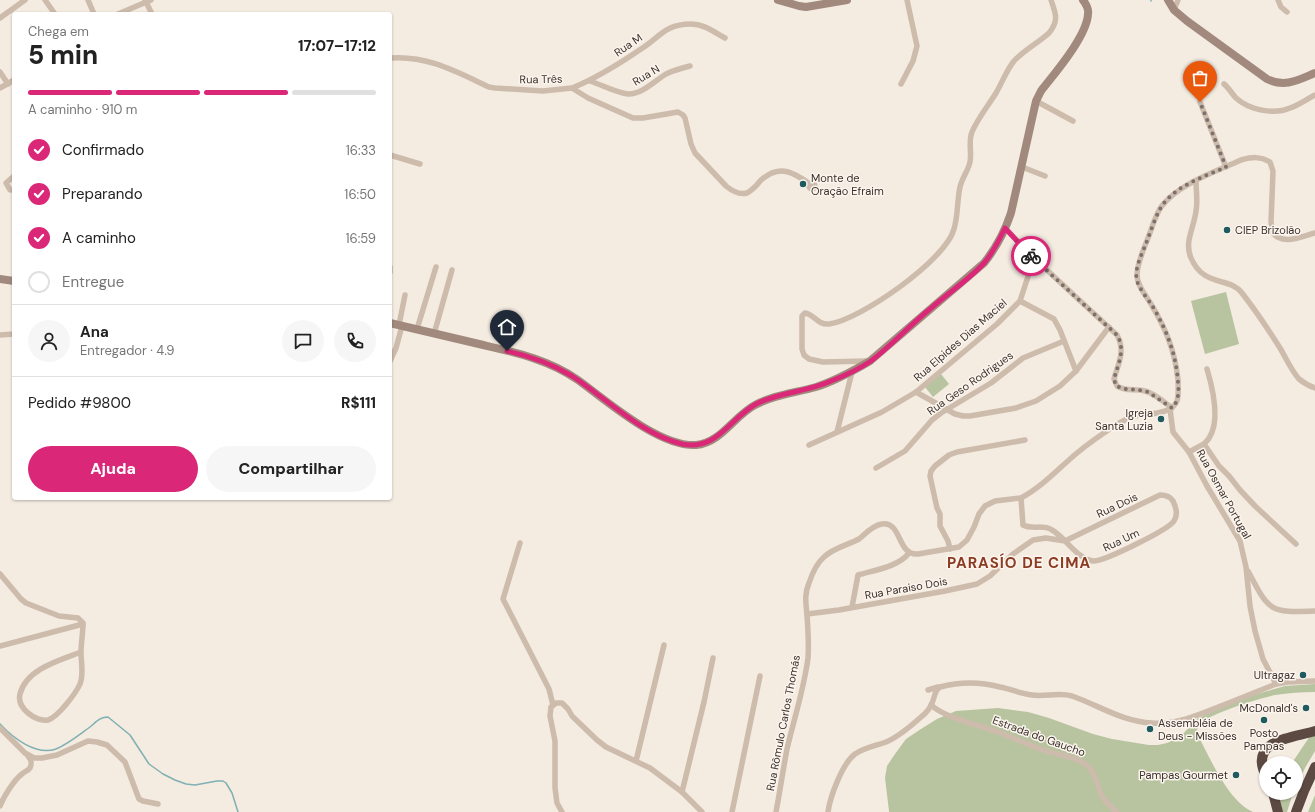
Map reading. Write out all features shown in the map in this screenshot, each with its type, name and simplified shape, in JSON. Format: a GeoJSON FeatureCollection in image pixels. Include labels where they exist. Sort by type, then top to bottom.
{"type":"FeatureCollection","features":[{"type":"Feature","properties":{"kind":"highway"},"geometry":{"type":"LineString","coordinates":[[1263,756],[1266,749],[1276,742],[1315,731]]}},
{"type":"Feature","properties":{"kind":"highway"},"geometry":{"type":"LineString","coordinates":[[1296,812],[1315,767]]}},
{"type":"Feature","properties":{"kind":"highway"},"geometry":{"type":"LineString","coordinates":[[1302,812],[1315,781]]}},
{"type":"Feature","properties":{"kind":"highway"},"geometry":{"type":"LineString","coordinates":[[1275,800],[1278,812]]}},
{"type":"Feature","properties":{"kind":"street"},"geometry":{"type":"LineString","coordinates":[[0,18],[25,0]]}},
{"type":"Feature","properties":{"kind":"street"},"geometry":{"type":"LineString","coordinates":[[45,0],[54,12]]}},
{"type":"Feature","properties":{"kind":"street"},"geometry":{"type":"LineString","coordinates":[[88,0],[93,12]]}},
{"type":"Feature","properties":{"kind":"street"},"geometry":{"type":"LineString","coordinates":[[778,0],[799,6],[812,3],[847,0]]}},
{"type":"Feature","properties":{"kind":"street"},"geometry":{"type":"LineString","coordinates":[[901,84],[913,61],[917,46],[907,0]]}},
{"type":"Feature","properties":{"kind":"street"},"geometry":{"type":"LineString","coordinates":[[870,361],[823,362],[808,359],[804,355],[802,349],[802,316],[806,313],[817,321],[828,324],[865,310],[914,276],[932,261],[944,247],[954,230],[961,185],[970,162],[970,141],[972,133],[997,91],[1008,68],[1014,61],[1045,37],[1052,29],[1056,21],[1051,0]]}},
{"type":"Feature","properties":{"kind":"street"},"geometry":{"type":"LineString","coordinates":[[392,324],[517,353],[542,362],[570,375],[611,405],[653,432],[677,442],[690,445],[710,441],[720,435],[742,414],[762,401],[816,387],[852,372],[870,361],[978,269],[991,255],[1005,228],[1014,199],[1036,101],[1041,91],[1080,36],[1087,22],[1087,6],[1083,0]]}},
{"type":"Feature","properties":{"kind":"street"},"geometry":{"type":"LineString","coordinates":[[1168,0],[1174,10],[1187,21],[1264,78],[1276,83],[1286,83],[1315,73]]}},
{"type":"Feature","properties":{"kind":"street"},"geometry":{"type":"LineString","coordinates":[[1174,10],[1178,0]]}},
{"type":"Feature","properties":{"kind":"street"},"geometry":{"type":"LineString","coordinates":[[1278,0],[1281,7],[1287,12]]}},
{"type":"Feature","properties":{"kind":"street"},"geometry":{"type":"LineString","coordinates":[[122,12],[147,1],[151,12]]}},
{"type":"Feature","properties":{"kind":"street","name":"Rua M"},"geometry":{"type":"LineString","coordinates":[[572,88],[590,81],[642,48],[667,29],[681,25],[696,24],[703,26],[725,38]]}},
{"type":"Feature","properties":{"kind":"street","name":"Rua Três"},"geometry":{"type":"LineString","coordinates":[[392,58],[409,58],[429,62],[469,77],[489,87],[543,91],[572,88],[613,110],[633,118],[643,118],[674,112],[679,113],[685,118],[691,144],[698,157],[726,186],[736,192],[747,194],[766,177],[784,171],[796,174],[810,184]]}},
{"type":"Feature","properties":{"kind":"street","name":"Rua N"},"geometry":{"type":"LineString","coordinates":[[590,81],[623,93],[634,94],[666,74],[690,66]]}},
{"type":"Feature","properties":{"kind":"street"},"geometry":{"type":"LineString","coordinates":[[0,72],[8,84]]}},
{"type":"Feature","properties":{"kind":"street"},"geometry":{"type":"LineString","coordinates":[[0,88],[12,81]]}},
{"type":"Feature","properties":{"kind":"street"},"geometry":{"type":"LineString","coordinates":[[1224,84],[1235,97],[1245,104],[1255,108],[1275,112],[1291,108],[1315,95]]}},
{"type":"Feature","properties":{"kind":"street"},"geometry":{"type":"LineString","coordinates":[[1036,101],[1073,121]]}},
{"type":"Feature","properties":{"kind":"street"},"geometry":{"type":"LineString","coordinates":[[1200,102],[1226,167]]}},
{"type":"Feature","properties":{"kind":"street"},"geometry":{"type":"LineString","coordinates":[[392,156],[420,164]]}},
{"type":"Feature","properties":{"kind":"street"},"geometry":{"type":"LineString","coordinates":[[852,607],[858,575],[888,566],[904,559],[909,553],[918,554],[959,547],[964,543],[974,528],[979,514],[985,506],[995,501],[1021,498],[1036,488],[1079,451],[1111,428],[1133,417],[1171,408],[1177,401],[1178,393],[1175,356],[1159,317],[1141,289],[1136,274],[1160,208],[1181,188],[1250,157],[1262,158],[1270,162],[1273,171],[1270,222],[1273,234],[1280,239],[1287,240],[1315,233]]}},
{"type":"Feature","properties":{"kind":"street"},"geometry":{"type":"LineString","coordinates":[[1022,167],[1044,176]]}},
{"type":"Feature","properties":{"kind":"street"},"geometry":{"type":"LineString","coordinates":[[12,178],[7,182],[7,186],[12,191]]}},
{"type":"Feature","properties":{"kind":"street"},"geometry":{"type":"LineString","coordinates":[[1196,181],[1197,209],[1188,242],[1191,258],[1199,270],[1207,277],[1239,289],[1269,331],[1297,376],[1304,383],[1315,388]]}},
{"type":"Feature","properties":{"kind":"street"},"geometry":{"type":"LineString","coordinates":[[1005,228],[1064,287],[1117,335],[1121,346],[1120,362],[1114,379],[1115,384],[1121,388],[1148,392],[1171,408]]}},
{"type":"Feature","properties":{"kind":"street","name":"Rua Elpides Dias Maciel"},"geometry":{"type":"LineString","coordinates":[[809,446],[882,412],[916,392],[997,324],[1020,301],[1034,258]]}},
{"type":"Feature","properties":{"kind":"street"},"geometry":{"type":"LineString","coordinates":[[417,329],[436,267]]}},
{"type":"Feature","properties":{"kind":"street"},"geometry":{"type":"LineString","coordinates":[[434,334],[452,270]]}},
{"type":"Feature","properties":{"kind":"street"},"geometry":{"type":"LineString","coordinates":[[0,279],[12,281]]}},
{"type":"Feature","properties":{"kind":"street"},"geometry":{"type":"LineString","coordinates":[[392,357],[396,348],[405,295]]}},
{"type":"Feature","properties":{"kind":"street"},"geometry":{"type":"LineString","coordinates":[[1020,301],[1054,319],[1060,330],[1076,371]]}},
{"type":"Feature","properties":{"kind":"street"},"geometry":{"type":"LineString","coordinates":[[916,392],[955,414],[966,416],[1016,408],[1029,404],[1056,389],[1076,371],[1109,327]]}},
{"type":"Feature","properties":{"kind":"street"},"geometry":{"type":"LineString","coordinates":[[0,335],[12,334]]}},
{"type":"Feature","properties":{"kind":"street","name":"Rua Geso Rodrigues"},"geometry":{"type":"LineString","coordinates":[[876,468],[905,451],[932,420],[991,382],[1023,358],[1064,341]]}},
{"type":"Feature","properties":{"kind":"street"},"geometry":{"type":"LineString","coordinates":[[1189,452],[1209,440],[1212,433],[1215,409],[1214,392],[1207,369]]}},
{"type":"Feature","properties":{"kind":"street"},"geometry":{"type":"LineString","coordinates":[[837,432],[852,372]]}},
{"type":"Feature","properties":{"kind":"street","name":"Rua Osmar Portugal"},"geometry":{"type":"LineString","coordinates":[[1171,408],[1173,432],[1189,452],[1207,486],[1240,541],[1246,567],[1250,606],[1255,631],[1263,659],[1276,684]]}},
{"type":"Feature","properties":{"kind":"street"},"geometry":{"type":"LineString","coordinates":[[950,549],[948,540],[940,526],[940,514],[937,508],[930,478],[932,469],[946,457],[957,452],[1025,440]]}},
{"type":"Feature","properties":{"kind":"street"},"geometry":{"type":"LineString","coordinates":[[1204,444],[1219,466],[1255,506],[1296,544]]}},
{"type":"Feature","properties":{"kind":"street","name":"Rua Dois"},"geometry":{"type":"LineString","coordinates":[[1064,541],[1160,495],[1169,496],[1175,506]]}},
{"type":"Feature","properties":{"kind":"street","name":"Rua Um"},"geometry":{"type":"LineString","coordinates":[[1021,498],[1023,525],[1026,527],[1049,528],[1085,558],[1092,561],[1100,560],[1152,536],[1169,526],[1176,518],[1175,506]]}},
{"type":"Feature","properties":{"kind":"street","name":"Rua Rômulo Carlos Thomás"},"geometry":{"type":"LineString","coordinates":[[776,812],[787,750],[808,658],[807,614],[805,600],[807,586],[820,561],[830,552],[855,541],[878,525],[887,525],[894,530],[909,553]]}},
{"type":"Feature","properties":{"kind":"street","name":"Rua Paraiso Dois"},"geometry":{"type":"LineString","coordinates":[[807,614],[946,591],[977,584],[990,576],[1013,554],[1034,540],[1046,538],[1064,541]]}},
{"type":"Feature","properties":{"kind":"street"},"geometry":{"type":"LineString","coordinates":[[520,543],[503,599],[549,689],[553,705],[550,712],[555,741],[555,788],[557,803],[562,812]]}},
{"type":"Feature","properties":{"kind":"street"},"geometry":{"type":"LineString","coordinates":[[1246,567],[1264,600],[1274,609],[1287,612],[1315,611]]}},
{"type":"Feature","properties":{"kind":"street"},"geometry":{"type":"LineString","coordinates":[[0,574],[26,603],[59,616],[78,618],[83,624],[81,652],[82,669],[80,683],[73,695],[51,718],[43,720],[36,718],[27,712],[20,703],[20,697],[24,686],[30,678],[42,668],[81,652]]}},
{"type":"Feature","properties":{"kind":"street"},"geometry":{"type":"LineString","coordinates":[[0,646],[83,624]]}},
{"type":"Feature","properties":{"kind":"street"},"geometry":{"type":"LineString","coordinates":[[636,761],[664,645]]}},
{"type":"Feature","properties":{"kind":"street"},"geometry":{"type":"LineString","coordinates":[[682,792],[713,658]]}},
{"type":"Feature","properties":{"kind":"street"},"geometry":{"type":"LineString","coordinates":[[732,812],[760,676]]}},
{"type":"Feature","properties":{"kind":"street"},"geometry":{"type":"LineString","coordinates":[[928,690],[960,684],[975,684],[999,686],[1034,696],[1066,694],[1114,714],[1153,723],[1174,722],[1194,716],[1276,684],[1315,681]]}},
{"type":"Feature","properties":{"kind":"street"},"geometry":{"type":"LineString","coordinates":[[828,812],[833,791],[845,766],[853,756],[864,749],[892,739],[920,718],[931,705],[939,687]]}},
{"type":"Feature","properties":{"kind":"street"},"geometry":{"type":"LineString","coordinates":[[553,705],[562,703],[572,716],[597,740],[650,768],[682,792],[702,812]]}},
{"type":"Feature","properties":{"kind":"street","name":"Estrada do Gaucho"},"geometry":{"type":"LineString","coordinates":[[931,705],[939,711],[1047,751],[1083,762],[1093,773],[1105,801],[1117,812]]}},
{"type":"Feature","properties":{"kind":"street"},"geometry":{"type":"LineString","coordinates":[[0,728],[18,747],[33,758],[57,755],[85,741],[100,743],[110,748],[125,762],[129,768],[140,800],[158,804]]}},
{"type":"Feature","properties":{"kind":"street"},"geometry":{"type":"LineString","coordinates":[[28,755],[31,761],[29,769]]}},
{"type":"Feature","properties":{"kind":"street"},"geometry":{"type":"LineString","coordinates":[[0,806],[8,791],[21,774],[42,758]]}},
{"type":"Feature","properties":{"kind":"green space"},"geometry":{"type":"Polygon","coordinates":[[[1226,292],[1239,344],[1205,354],[1191,301],[1226,292]]]}},
{"type":"Feature","properties":{"kind":"green space"},"geometry":{"type":"Polygon","coordinates":[[[941,374],[949,384],[933,397],[925,387],[941,374]]]}},
{"type":"Feature","properties":{"kind":"green space"},"geometry":{"type":"Polygon","coordinates":[[[1315,684],[1315,692],[1280,694],[1259,699],[1236,706],[1206,719],[1198,727],[1197,734],[1220,778],[1235,798],[1253,812],[889,812],[885,778],[887,766],[906,739],[937,719],[956,711],[998,708],[1028,712],[1112,739],[1158,745],[1180,737],[1197,719],[1254,695],[1285,686],[1315,684]]]}},
{"type":"Feature","properties":{"kind":"green space"},"geometry":{"type":"Polygon","coordinates":[[[1315,734],[1315,751],[1303,772],[1303,756],[1297,756],[1310,736],[1315,734]]]}},
{"type":"Feature","properties":{"kind":"green space"},"geometry":{"type":"Polygon","coordinates":[[[1315,795],[1315,812],[1308,812],[1315,795]]]}},
{"type":"Feature","properties":{"kind":"green space"},"geometry":{"type":"Polygon","coordinates":[[[1280,800],[1291,800],[1287,812],[1283,812],[1280,800]]]}},
{"type":"Feature","properties":{"kind":"waterway"},"geometry":{"type":"LineString","coordinates":[[0,724],[11,735],[25,744],[33,748],[48,751],[56,749],[74,739],[98,720],[108,717],[130,735],[149,764],[163,774],[186,784],[195,785],[217,781],[223,781],[226,783],[232,793],[238,812]]}},
{"type":"Feature","properties":{"kind":"way so far"},"geometry":{"type":"LineString","coordinates":[[1031,256],[1064,287],[1094,312],[1119,338],[1121,357],[1114,377],[1116,386],[1125,389],[1144,390],[1172,408],[1177,401],[1178,393],[1175,356],[1159,317],[1141,289],[1136,274],[1160,208],[1181,188],[1226,167],[1200,102]]}},
{"type":"Feature","properties":{"kind":"place","name":"Monte de Oração Efraim"},"geometry":{"type":"Point","coordinates":[803,184]}},
{"type":"Feature","properties":{"kind":"place","name":"CIEP Brizolão"},"geometry":{"type":"Point","coordinates":[1227,230]}},
{"type":"Feature","properties":{"kind":"place","name":"Igreja Santa Luzia"},"geometry":{"type":"Point","coordinates":[1161,419]}},
{"type":"Feature","properties":{"kind":"place","name":"Ultragaz"},"geometry":{"type":"Point","coordinates":[1303,675]}},
{"type":"Feature","properties":{"kind":"place","name":"McDonald's"},"geometry":{"type":"Point","coordinates":[1306,708]}},
{"type":"Feature","properties":{"kind":"place","name":"Posto Pampas"},"geometry":{"type":"Point","coordinates":[1264,720]}},
{"type":"Feature","properties":{"kind":"place","name":"Assembléia de Deus - Missões"},"geometry":{"type":"Point","coordinates":[1150,729]}},
{"type":"Feature","properties":{"kind":"place","name":"Pampas Gourmet"},"geometry":{"type":"Point","coordinates":[1236,775]}},
{"type":"Feature","properties":{"kind":"district","name":"PARASÍO DE CIMA"},"geometry":{"type":"Point","coordinates":[1019,563]}},
{"type":"Feature","properties":{"kind":"route"},"geometry":{"type":"LineString","coordinates":[[507,351],[530,357],[570,375],[606,402],[659,435],[682,444],[696,445],[706,443],[720,435],[748,409],[762,401],[830,382],[852,372],[870,361],[978,269],[991,255],[1005,228],[1031,256]]}}]}
